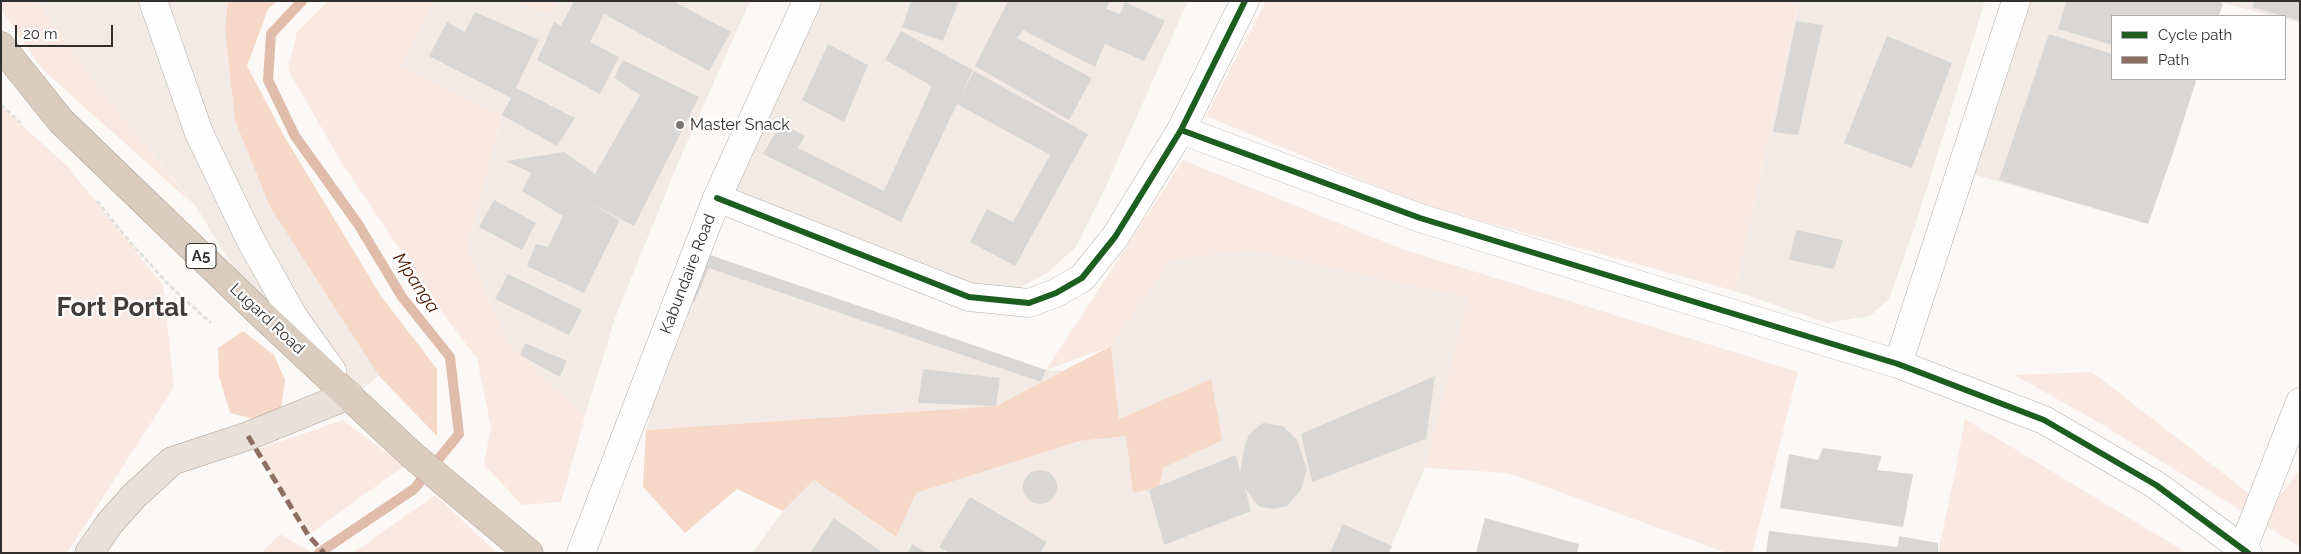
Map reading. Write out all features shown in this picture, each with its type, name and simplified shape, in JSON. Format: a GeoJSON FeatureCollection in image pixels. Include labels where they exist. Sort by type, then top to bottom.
{"type":"FeatureCollection","features":[{"type":"Feature","properties":{"kind":"highway","name":"Lugard Road"},"geometry":{"type":"LineString","coordinates":[[1,46],[61,121],[412,455],[529,553]]}},
{"type":"Feature","properties":{"kind":"main road"},"geometry":{"type":"LineString","coordinates":[[89,553],[109,524],[134,496],[172,462],[248,436],[349,395]]}},
{"type":"Feature","properties":{"kind":"street"},"geometry":{"type":"LineString","coordinates":[[153,1],[198,133],[250,239],[293,316],[349,395]]}},
{"type":"Feature","properties":{"kind":"street","name":"Kabundaire Road"},"geometry":{"type":"LineString","coordinates":[[581,553],[717,198],[807,1]]}},
{"type":"Feature","properties":{"kind":"street"},"geometry":{"type":"LineString","coordinates":[[717,198],[969,298],[1029,303],[1056,293],[1082,278],[1115,237],[1181,130],[1245,1]]}},
{"type":"Feature","properties":{"kind":"street"},"geometry":{"type":"LineString","coordinates":[[1898,364],[2016,1]]}},
{"type":"Feature","properties":{"kind":"street"},"geometry":{"type":"LineString","coordinates":[[1181,130],[1420,218],[1898,364],[2044,420],[2156,485],[2245,550],[2300,402]]}},
{"type":"Feature","properties":{"kind":"path"},"geometry":{"type":"LineString","coordinates":[[1,105],[28,130]]}},
{"type":"Feature","properties":{"kind":"path"},"geometry":{"type":"LineString","coordinates":[[93,196],[130,242],[169,285],[211,323]]}},
{"type":"Feature","properties":{"kind":"shaded area"},"geometry":{"type":"Polygon","coordinates":[[[1,1],[36,1],[108,99],[195,206],[43,70],[1,10],[1,1]]]}},
{"type":"Feature","properties":{"kind":"shaded area"},"geometry":{"type":"Polygon","coordinates":[[[36,1],[228,1],[225,30],[235,121],[270,207],[327,288],[379,376],[350,398],[259,310],[195,205],[108,99],[36,1]]]}},
{"type":"Feature","properties":{"kind":"shaded area"},"geometry":{"type":"Polygon","coordinates":[[[228,1],[277,1],[268,9],[247,66],[284,136],[381,296],[437,369],[437,436],[379,376],[270,207],[235,121],[225,30],[228,1]]]}},
{"type":"Feature","properties":{"kind":"shaded area"},"geometry":{"type":"Polygon","coordinates":[[[328,1],[434,1],[400,67],[502,115],[467,248],[508,344],[585,416],[561,502],[522,505],[484,464],[491,427],[477,358],[449,322],[343,165],[288,70],[297,32],[328,1]]]}},
{"type":"Feature","properties":{"kind":"shaded area"},"geometry":{"type":"Polygon","coordinates":[[[434,1],[516,1],[548,14],[559,1],[750,1],[678,163],[615,318],[585,416],[508,344],[467,248],[502,115],[400,67],[434,1]]]}},
{"type":"Feature","properties":{"kind":"shaded area"},"geometry":{"type":"Polygon","coordinates":[[[516,1],[559,1],[548,14],[516,1]]]}},
{"type":"Feature","properties":{"kind":"shaded area"},"geometry":{"type":"Polygon","coordinates":[[[804,1],[1188,1],[1103,193],[1076,247],[1047,273],[1012,292],[977,289],[738,193],[725,176],[804,1]]]}},
{"type":"Feature","properties":{"kind":"shaded area"},"geometry":{"type":"Polygon","coordinates":[[[1266,1],[1779,1],[1798,4],[1735,291],[1420,204],[1206,116],[1266,1]]]}},
{"type":"Feature","properties":{"kind":"shaded area"},"geometry":{"type":"Polygon","coordinates":[[[1779,1],[1985,1],[1914,229],[1889,299],[1870,316],[1827,323],[1735,291],[1798,5],[1779,1]]]}},
{"type":"Feature","properties":{"kind":"shaded area"},"geometry":{"type":"Polygon","coordinates":[[[2014,1],[2222,1],[2217,15],[2111,15],[2111,80],[2196,80],[2148,224],[1965,172],[2014,1]]]}},
{"type":"Feature","properties":{"kind":"shaded area"},"geometry":{"type":"Polygon","coordinates":[[[2224,1],[2300,1],[2300,23],[2286,19],[2286,15],[2269,15],[2223,3],[2224,1]]]}},
{"type":"Feature","properties":{"kind":"shaded area"},"geometry":{"type":"Polygon","coordinates":[[[1,106],[68,167],[163,285],[174,387],[67,553],[1,553],[1,106]]]}},
{"type":"Feature","properties":{"kind":"shaded area"},"geometry":{"type":"Polygon","coordinates":[[[1183,160],[1402,249],[1798,372],[1752,553],[1727,553],[1508,473],[1425,468],[1468,298],[1251,250],[1171,260],[1111,346],[1046,370],[1183,160]]]}},
{"type":"Feature","properties":{"kind":"shaded area"},"geometry":{"type":"Polygon","coordinates":[[[1251,250],[1469,298],[1425,468],[1388,553],[752,553],[783,511],[814,480],[895,537],[916,493],[1080,441],[1126,436],[1133,493],[1163,468],[1211,379],[1119,419],[1111,346],[1171,260],[1251,250]]]}},
{"type":"Feature","properties":{"kind":"shaded area"},"geometry":{"type":"Polygon","coordinates":[[[701,252],[1046,370],[1064,371],[996,406],[646,430],[681,298],[701,252]]]}},
{"type":"Feature","properties":{"kind":"shaded area"},"geometry":{"type":"Polygon","coordinates":[[[243,331],[274,355],[285,380],[281,410],[262,421],[230,413],[219,376],[218,348],[243,331]]]}},
{"type":"Feature","properties":{"kind":"shaded area"},"geometry":{"type":"Polygon","coordinates":[[[1111,346],[1119,419],[1211,379],[1222,440],[1163,468],[1159,487],[1133,493],[1126,436],[1080,441],[916,493],[896,537],[814,480],[783,511],[737,489],[685,533],[643,487],[646,430],[996,406],[1111,346]]]}},
{"type":"Feature","properties":{"kind":"shaded area"},"geometry":{"type":"Polygon","coordinates":[[[2092,372],[2269,509],[2300,470],[2300,547],[2093,419],[2014,375],[2092,372]]]}},
{"type":"Feature","properties":{"kind":"shaded area"},"geometry":{"type":"Polygon","coordinates":[[[1965,419],[2187,553],[1938,553],[1965,419]]]}},
{"type":"Feature","properties":{"kind":"shaded area"},"geometry":{"type":"Polygon","coordinates":[[[343,420],[404,466],[308,535],[256,450],[343,420]]]}},
{"type":"Feature","properties":{"kind":"shaded area"},"geometry":{"type":"Polygon","coordinates":[[[435,495],[497,553],[353,553],[435,495]]]}},
{"type":"Feature","properties":{"kind":"shaded area"},"geometry":{"type":"Polygon","coordinates":[[[280,534],[313,553],[261,553],[280,534]]]}},
{"type":"Feature","properties":{"kind":"building"},"geometry":{"type":"Polygon","coordinates":[[[574,1],[673,1],[731,32],[709,71],[604,14],[590,42],[619,57],[600,94],[537,60],[554,22],[561,26],[574,1]]]}},
{"type":"Feature","properties":{"kind":"building"},"geometry":{"type":"Polygon","coordinates":[[[911,1],[959,1],[943,41],[902,27],[911,1]]]}},
{"type":"Feature","properties":{"kind":"building"},"geometry":{"type":"Polygon","coordinates":[[[1008,1],[1110,1],[1106,9],[1120,14],[1125,2],[1165,21],[1144,61],[1105,44],[1095,67],[1023,30],[1017,38],[1092,78],[1069,120],[975,66],[1008,1]]]}},
{"type":"Feature","properties":{"kind":"building"},"geometry":{"type":"Polygon","coordinates":[[[2066,1],[2216,1],[2223,3],[2219,15],[2111,15],[2111,45],[2058,29],[2066,1]]]}},
{"type":"Feature","properties":{"kind":"building"},"geometry":{"type":"Polygon","coordinates":[[[2254,1],[2300,1],[2300,21],[2286,17],[2286,15],[2279,15],[2252,7],[2254,1]]]}},
{"type":"Feature","properties":{"kind":"building"},"geometry":{"type":"Polygon","coordinates":[[[475,12],[539,40],[516,88],[575,118],[557,146],[502,115],[511,98],[429,56],[447,22],[465,32],[475,12]]]}},
{"type":"Feature","properties":{"kind":"building"},"geometry":{"type":"Polygon","coordinates":[[[1796,21],[1823,25],[1798,135],[1773,132],[1796,21]]]}},
{"type":"Feature","properties":{"kind":"building"},"geometry":{"type":"Polygon","coordinates":[[[901,31],[973,70],[961,95],[974,71],[1088,134],[1015,266],[970,242],[987,209],[1013,222],[1050,155],[957,104],[901,222],[763,154],[781,123],[805,136],[798,148],[884,191],[932,86],[885,60],[901,31]]]}},
{"type":"Feature","properties":{"kind":"building"},"geometry":{"type":"Polygon","coordinates":[[[2049,34],[2111,54],[2111,80],[2196,81],[2148,224],[1999,180],[2049,34]]]}},
{"type":"Feature","properties":{"kind":"building"},"geometry":{"type":"Polygon","coordinates":[[[1887,36],[1952,63],[1912,168],[1844,143],[1887,36]]]}},
{"type":"Feature","properties":{"kind":"building"},"geometry":{"type":"Polygon","coordinates":[[[828,44],[868,65],[844,122],[802,100],[828,44]]]}},
{"type":"Feature","properties":{"kind":"building"},"geometry":{"type":"Polygon","coordinates":[[[623,60],[699,97],[634,226],[588,202],[620,220],[584,293],[527,266],[536,244],[548,247],[563,216],[522,191],[531,173],[506,161],[564,152],[595,174],[640,95],[614,78],[623,60]]]}},
{"type":"Feature","properties":{"kind":"building"},"geometry":{"type":"Polygon","coordinates":[[[494,200],[536,223],[522,250],[479,227],[494,200]]]}},
{"type":"Feature","properties":{"kind":"building"},"geometry":{"type":"Polygon","coordinates":[[[1796,230],[1843,240],[1834,269],[1789,260],[1796,230]]]}},
{"type":"Feature","properties":{"kind":"building"},"geometry":{"type":"Polygon","coordinates":[[[701,252],[1046,370],[1041,382],[709,268],[694,303],[681,298],[701,252]]]}},
{"type":"Feature","properties":{"kind":"building"},"geometry":{"type":"Polygon","coordinates":[[[508,274],[582,310],[569,335],[495,299],[508,274]]]}},
{"type":"Feature","properties":{"kind":"building"},"geometry":{"type":"Polygon","coordinates":[[[525,343],[567,361],[560,377],[520,355],[525,343]]]}},
{"type":"Feature","properties":{"kind":"building"},"geometry":{"type":"Polygon","coordinates":[[[923,369],[1000,378],[996,406],[918,403],[923,369]]]}},
{"type":"Feature","properties":{"kind":"building"},"geometry":{"type":"Polygon","coordinates":[[[1435,376],[1426,439],[1312,482],[1301,434],[1435,376]]]}},
{"type":"Feature","properties":{"kind":"building"},"geometry":{"type":"Polygon","coordinates":[[[1263,423],[1283,426],[1297,440],[1307,469],[1301,490],[1287,506],[1273,509],[1258,506],[1245,488],[1251,511],[1164,545],[1149,490],[1236,455],[1240,473],[1249,434],[1263,423]]]}},
{"type":"Feature","properties":{"kind":"building"},"geometry":{"type":"Polygon","coordinates":[[[1823,448],[1882,456],[1877,470],[1913,474],[1903,527],[1780,508],[1789,454],[1818,460],[1823,448]]]}},
{"type":"Feature","properties":{"kind":"building"},"geometry":{"type":"Polygon","coordinates":[[[1040,470],[1052,475],[1057,487],[1052,499],[1040,504],[1028,499],[1023,487],[1028,475],[1040,470]]]}},
{"type":"Feature","properties":{"kind":"building"},"geometry":{"type":"Polygon","coordinates":[[[970,497],[1047,542],[1040,553],[950,553],[939,547],[970,497]]]}},
{"type":"Feature","properties":{"kind":"building"},"geometry":{"type":"Polygon","coordinates":[[[834,518],[883,553],[810,553],[834,518]]]}},
{"type":"Feature","properties":{"kind":"building"},"geometry":{"type":"Polygon","coordinates":[[[1485,518],[1579,544],[1577,553],[1476,553],[1485,518]]]}},
{"type":"Feature","properties":{"kind":"building"},"geometry":{"type":"Polygon","coordinates":[[[1343,524],[1392,546],[1389,553],[1330,553],[1343,524]]]}},
{"type":"Feature","properties":{"kind":"building"},"geometry":{"type":"Polygon","coordinates":[[[1769,531],[1898,547],[1899,536],[1938,543],[1938,553],[1766,553],[1769,531]]]}},
{"type":"Feature","properties":{"kind":"building"},"geometry":{"type":"Polygon","coordinates":[[[912,544],[927,553],[908,553],[912,544]]]}},
{"type":"Feature","properties":{"kind":"waterway","name":"Mpanga"},"geometry":{"type":"LineString","coordinates":[[302,1],[271,34],[268,80],[295,136],[358,224],[402,297],[450,357],[459,434],[414,489],[319,553]]}},
{"type":"Feature","properties":{"kind":"marked path"},"geometry":{"type":"LineString","coordinates":[[248,436],[308,535],[324,553]]}},
{"type":"Feature","properties":{"kind":"cycle path"},"geometry":{"type":"LineString","coordinates":[[717,198],[969,297],[1029,303],[1056,293],[1082,278],[1115,237],[1181,130],[1245,1]]}},
{"type":"Feature","properties":{"kind":"cycle path"},"geometry":{"type":"LineString","coordinates":[[1181,130],[1420,218],[1898,364],[2044,420],[2156,485],[2248,553]]}},
{"type":"Feature","properties":{"kind":"place","name":"Master Snack"},"geometry":{"type":"Point","coordinates":[680,125]}},
{"type":"Feature","properties":{"kind":"district","name":"Fort Portal"},"geometry":{"type":"Point","coordinates":[122,308]}}]}
